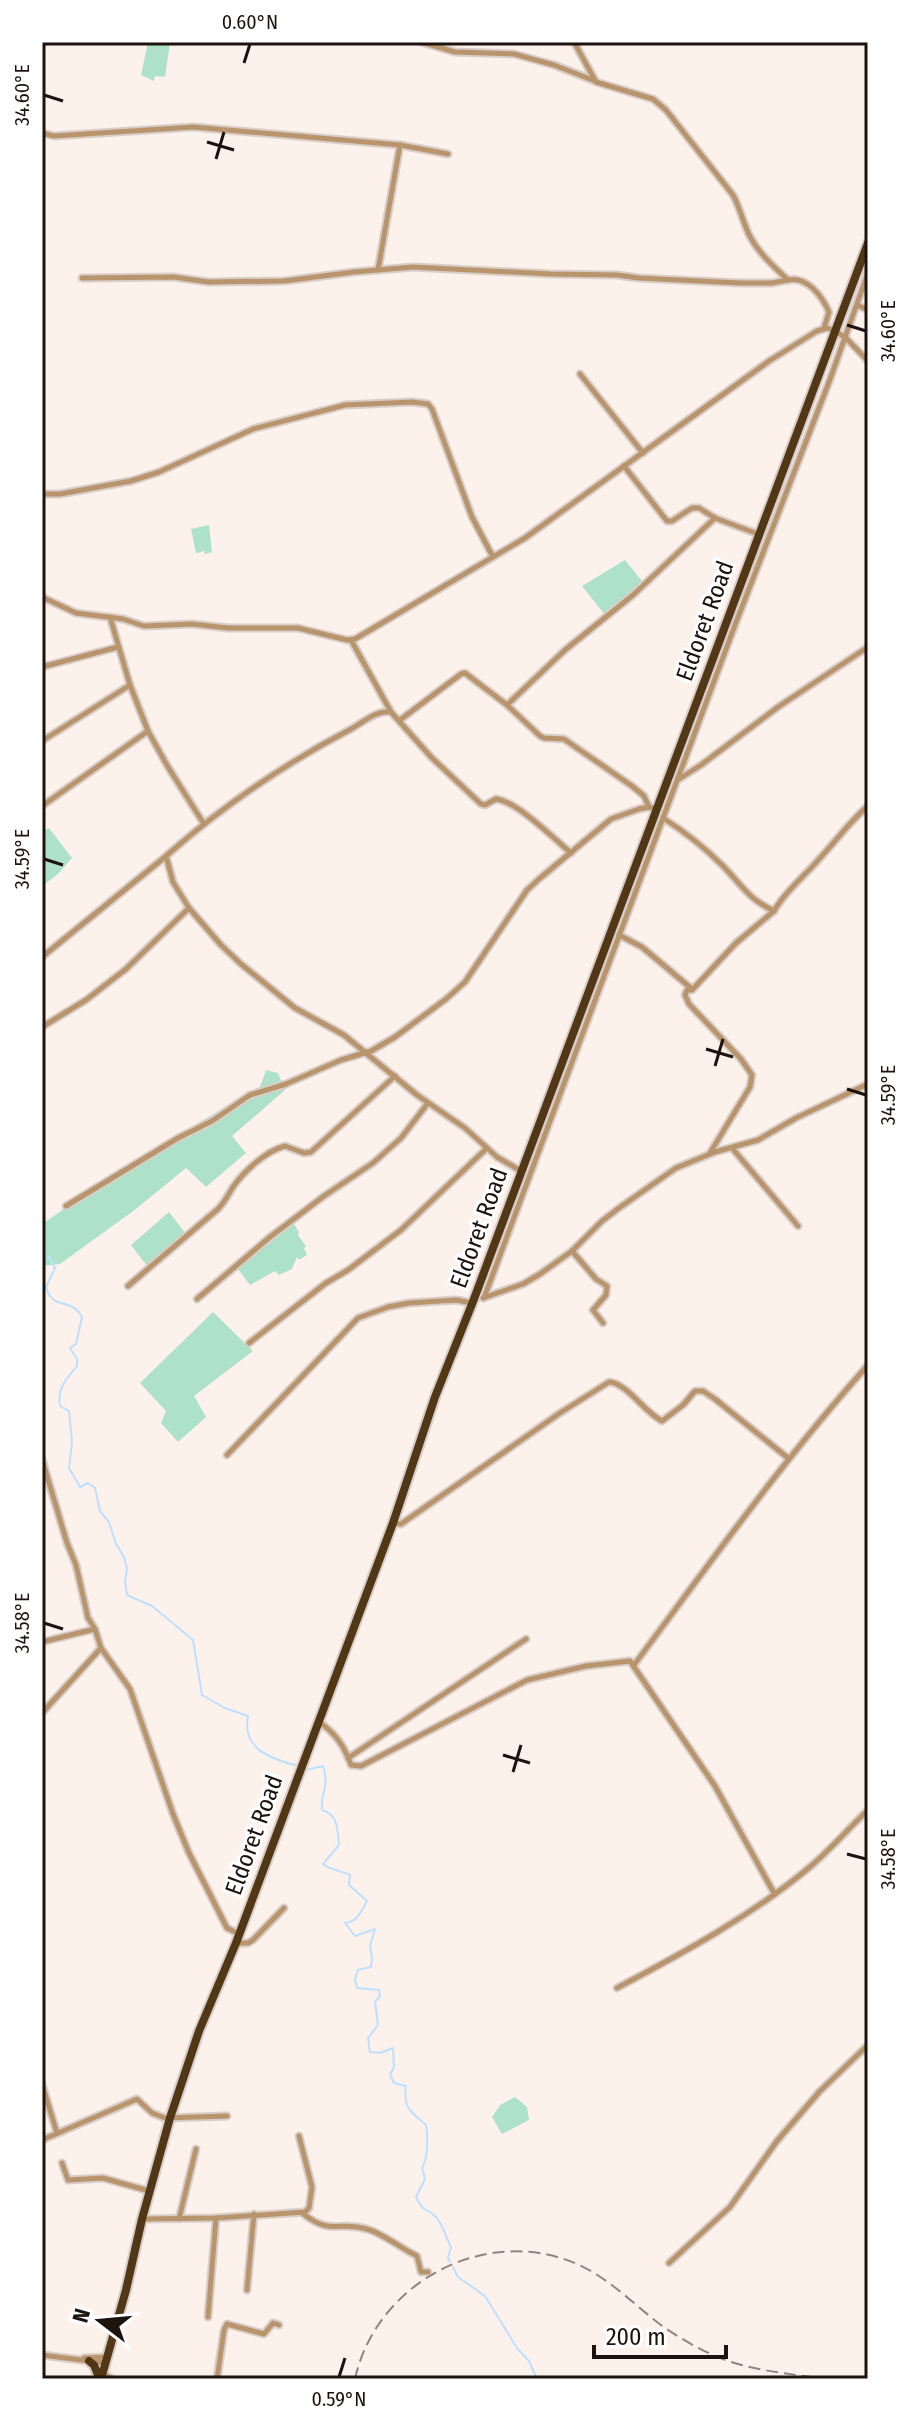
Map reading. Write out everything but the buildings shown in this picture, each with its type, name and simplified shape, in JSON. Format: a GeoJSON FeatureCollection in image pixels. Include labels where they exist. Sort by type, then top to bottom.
{"type":"FeatureCollection","features":[{"type":"Feature","properties":{"kind":"highway","name":"Eldoret Road"},"geometry":{"type":"LineString","coordinates":[[101,2368],[126,2290],[170,2118],[199,2031],[237,1939],[393,1523],[435,1397],[477,1300],[653,811],[868,243]]}},
{"type":"Feature","properties":{"kind":"highway"},"geometry":{"type":"LineString","coordinates":[[89,2361],[101,2368]]}},
{"type":"Feature","properties":{"kind":"street"},"geometry":{"type":"LineString","coordinates":[[421,42],[455,52],[514,54],[653,99],[666,110],[733,195],[754,243],[788,280]]}},
{"type":"Feature","properties":{"kind":"street"},"geometry":{"type":"LineString","coordinates":[[574,42],[596,82]]}},
{"type":"Feature","properties":{"kind":"street"},"geometry":{"type":"LineString","coordinates":[[42,133],[54,136],[193,127],[400,145],[448,154]]}},
{"type":"Feature","properties":{"kind":"street"},"geometry":{"type":"LineString","coordinates":[[378,270],[400,145]]}},
{"type":"Feature","properties":{"kind":"street"},"geometry":{"type":"LineString","coordinates":[[42,597],[76,613],[152,627],[192,624],[228,628],[298,628],[351,640],[552,520],[769,361],[824,328],[829,312],[821,298],[803,280],[797,279],[740,283],[439,267],[378,270],[284,281],[82,278]]}},
{"type":"Feature","properties":{"kind":"street"},"geometry":{"type":"LineString","coordinates":[[477,1300],[619,935],[868,273]]}},
{"type":"Feature","properties":{"kind":"street"},"geometry":{"type":"LineString","coordinates":[[857,305],[868,310]]}},
{"type":"Feature","properties":{"kind":"street"},"geometry":{"type":"LineString","coordinates":[[824,328],[846,338],[868,361]]}},
{"type":"Feature","properties":{"kind":"street"},"geometry":{"type":"LineString","coordinates":[[580,374],[643,453]]}},
{"type":"Feature","properties":{"kind":"street"},"geometry":{"type":"LineString","coordinates":[[42,494],[60,494],[131,481],[159,472],[253,429],[318,412],[368,403],[419,402],[428,404],[432,409],[472,517],[493,557]]}},
{"type":"Feature","properties":{"kind":"street"},"geometry":{"type":"LineString","coordinates":[[624,466],[667,521],[696,507],[715,518],[758,534]]}},
{"type":"Feature","properties":{"kind":"street"},"geometry":{"type":"LineString","coordinates":[[507,705],[715,518]]}},
{"type":"Feature","properties":{"kind":"street"},"geometry":{"type":"LineString","coordinates":[[110,617],[130,685],[148,731],[204,824]]}},
{"type":"Feature","properties":{"kind":"street"},"geometry":{"type":"LineString","coordinates":[[351,640],[391,712],[431,757],[481,804],[503,800],[571,853]]}},
{"type":"Feature","properties":{"kind":"street"},"geometry":{"type":"LineString","coordinates":[[42,667],[119,647]]}},
{"type":"Feature","properties":{"kind":"street"},"geometry":{"type":"LineString","coordinates":[[678,779],[868,647]]}},
{"type":"Feature","properties":{"kind":"street"},"geometry":{"type":"LineString","coordinates":[[400,720],[465,673],[507,705],[540,736],[564,739],[617,775],[644,796],[653,811],[708,852],[756,902],[774,911]]}},
{"type":"Feature","properties":{"kind":"street"},"geometry":{"type":"LineString","coordinates":[[42,741],[130,685]]}},
{"type":"Feature","properties":{"kind":"street"},"geometry":{"type":"LineString","coordinates":[[42,957],[240,796],[294,760],[378,713],[391,712]]}},
{"type":"Feature","properties":{"kind":"street"},"geometry":{"type":"LineString","coordinates":[[42,806],[148,731]]}},
{"type":"Feature","properties":{"kind":"street"},"geometry":{"type":"LineString","coordinates":[[709,1154],[750,1087],[752,1075],[687,1001],[685,993],[692,990],[736,943],[774,911],[842,830],[868,806]]}},
{"type":"Feature","properties":{"kind":"street"},"geometry":{"type":"LineString","coordinates":[[66,1206],[178,1138],[212,1121],[250,1095],[366,1052],[395,1037],[456,991],[527,890],[611,819],[653,811]]}},
{"type":"Feature","properties":{"kind":"street"},"geometry":{"type":"LineString","coordinates":[[166,856],[173,882],[189,908],[221,945],[277,995],[344,1035],[428,1103],[521,1171]]}},
{"type":"Feature","properties":{"kind":"street"},"geometry":{"type":"LineString","coordinates":[[42,1027],[86,1000],[126,969],[189,908]]}},
{"type":"Feature","properties":{"kind":"street"},"geometry":{"type":"LineString","coordinates":[[619,935],[642,947],[692,990]]}},
{"type":"Feature","properties":{"kind":"street"},"geometry":{"type":"LineString","coordinates":[[128,1286],[218,1209],[234,1187],[267,1154],[285,1146],[304,1153],[311,1152],[395,1076]]}},
{"type":"Feature","properties":{"kind":"street"},"geometry":{"type":"LineString","coordinates":[[227,1455],[358,1318],[409,1303],[477,1300],[523,1284],[572,1251],[602,1221],[667,1173],[686,1162],[758,1140],[868,1084]]}},
{"type":"Feature","properties":{"kind":"street"},"geometry":{"type":"LineString","coordinates":[[197,1299],[287,1224],[373,1163],[401,1138],[428,1103]]}},
{"type":"Feature","properties":{"kind":"street"},"geometry":{"type":"LineString","coordinates":[[249,1343],[401,1230],[487,1148]]}},
{"type":"Feature","properties":{"kind":"street"},"geometry":{"type":"LineString","coordinates":[[732,1148],[798,1226]]}},
{"type":"Feature","properties":{"kind":"street"},"geometry":{"type":"LineString","coordinates":[[572,1251],[596,1279],[607,1286],[606,1295],[593,1310],[603,1323]]}},
{"type":"Feature","properties":{"kind":"street"},"geometry":{"type":"LineString","coordinates":[[634,1665],[788,1458],[868,1365]]}},
{"type":"Feature","properties":{"kind":"street"},"geometry":{"type":"LineString","coordinates":[[393,1523],[401,1524],[609,1382],[618,1384],[662,1421],[695,1391],[703,1391],[788,1458]]}},
{"type":"Feature","properties":{"kind":"street"},"geometry":{"type":"LineString","coordinates":[[42,1459],[76,1565],[88,1618],[101,1648],[130,1689],[173,1814],[227,1928],[237,1939],[248,1943],[284,1908]]}},
{"type":"Feature","properties":{"kind":"street"},"geometry":{"type":"LineString","coordinates":[[42,1642],[95,1629]]}},
{"type":"Feature","properties":{"kind":"street"},"geometry":{"type":"LineString","coordinates":[[348,1758],[526,1639]]}},
{"type":"Feature","properties":{"kind":"street"},"geometry":{"type":"LineString","coordinates":[[42,1713],[101,1648]]}},
{"type":"Feature","properties":{"kind":"street"},"geometry":{"type":"LineString","coordinates":[[318,1721],[335,1735],[353,1766],[361,1766],[538,1676],[628,1661],[634,1665],[715,1786],[774,1893]]}},
{"type":"Feature","properties":{"kind":"street"},"geometry":{"type":"LineString","coordinates":[[617,1988],[675,1957],[774,1893],[812,1866],[868,1810]]}},
{"type":"Feature","properties":{"kind":"street"},"geometry":{"type":"LineString","coordinates":[[669,2263],[730,2207],[777,2141],[820,2091],[868,2045]]}},
{"type":"Feature","properties":{"kind":"street"},"geometry":{"type":"LineString","coordinates":[[42,2084],[57,2133]]}},
{"type":"Feature","properties":{"kind":"street"},"geometry":{"type":"LineString","coordinates":[[42,2140],[137,2099],[152,2113],[170,2118],[227,2116]]}},
{"type":"Feature","properties":{"kind":"street"},"geometry":{"type":"LineString","coordinates":[[142,2219],[301,2213],[309,2208],[312,2187],[299,2136]]}},
{"type":"Feature","properties":{"kind":"street"},"geometry":{"type":"LineString","coordinates":[[179,2219],[196,2149]]}},
{"type":"Feature","properties":{"kind":"street"},"geometry":{"type":"LineString","coordinates":[[62,2163],[68,2180],[103,2178],[149,2191]]}},
{"type":"Feature","properties":{"kind":"street"},"geometry":{"type":"LineString","coordinates":[[301,2213],[325,2228],[359,2227],[372,2231],[417,2256],[421,2272],[428,2272]]}},
{"type":"Feature","properties":{"kind":"street"},"geometry":{"type":"LineString","coordinates":[[247,2290],[254,2214]]}},
{"type":"Feature","properties":{"kind":"street"},"geometry":{"type":"LineString","coordinates":[[208,2317],[216,2218]]}},
{"type":"Feature","properties":{"kind":"street"},"geometry":{"type":"LineString","coordinates":[[217,2379],[227,2324],[264,2334],[273,2323],[279,2325]]}},
{"type":"Feature","properties":{"kind":"street"},"geometry":{"type":"LineString","coordinates":[[42,2355],[89,2361]]}},
{"type":"Feature","properties":{"kind":"street"},"geometry":{"type":"LineString","coordinates":[[75,2359],[101,2368],[113,2379]]}},
{"type":"Feature","properties":{"kind":"green space"},"geometry":{"type":"Polygon","coordinates":[[[148,42],[170,43],[165,77],[155,76],[154,81],[141,75],[148,42]]]}},
{"type":"Feature","properties":{"kind":"green space"},"geometry":{"type":"Polygon","coordinates":[[[209,525],[212,552],[205,554],[203,550],[196,553],[191,529],[209,525]]]}},
{"type":"Feature","properties":{"kind":"green space"},"geometry":{"type":"Polygon","coordinates":[[[625,560],[646,586],[609,620],[582,586],[625,560]]]}},
{"type":"Feature","properties":{"kind":"green space"},"geometry":{"type":"Polygon","coordinates":[[[49,828],[72,858],[42,886],[42,832],[49,828]]]}},
{"type":"Feature","properties":{"kind":"green space"},"geometry":{"type":"Polygon","coordinates":[[[266,1070],[278,1073],[285,1090],[232,1136],[246,1153],[206,1187],[186,1168],[60,1264],[42,1266],[42,1224],[145,1154],[260,1087],[266,1070]]]}},
{"type":"Feature","properties":{"kind":"green space"},"geometry":{"type":"Polygon","coordinates":[[[169,1212],[186,1234],[147,1266],[131,1245],[169,1212]]]}},
{"type":"Feature","properties":{"kind":"green space"},"geometry":{"type":"Polygon","coordinates":[[[294,1224],[306,1246],[307,1255],[299,1260],[297,1257],[292,1269],[279,1275],[275,1271],[250,1285],[237,1268],[294,1224]]]}},
{"type":"Feature","properties":{"kind":"green space"},"geometry":{"type":"Polygon","coordinates":[[[213,1312],[253,1351],[194,1396],[206,1417],[178,1442],[161,1423],[166,1411],[140,1383],[213,1312]]]}},
{"type":"Feature","properties":{"kind":"green space"},"geometry":{"type":"Polygon","coordinates":[[[515,2097],[527,2107],[529,2120],[502,2134],[492,2117],[500,2105],[515,2097]]]}},
{"type":"Feature","properties":{"kind":"waterway"},"geometry":{"type":"LineString","coordinates":[[42,1254],[50,1258],[55,1268],[46,1287],[49,1295],[73,1307],[82,1317],[76,1344],[70,1348],[77,1359],[77,1366],[63,1384],[60,1394],[60,1406],[69,1411],[72,1442],[69,1468],[80,1487],[88,1483],[95,1488],[100,1511],[109,1522],[124,1557],[127,1595],[152,1606],[193,1640],[202,1695],[248,1716],[247,1727],[253,1744],[267,1755],[295,1765]]}},
{"type":"Feature","properties":{"kind":"waterway"},"geometry":{"type":"LineString","coordinates":[[306,1770],[323,1766],[326,1779],[322,1810],[332,1815],[337,1829],[339,1845],[323,1864],[350,1875],[349,1885],[367,1901],[356,1918],[345,1923],[355,1936],[375,1929],[370,1946],[371,1967],[358,1970],[355,1979],[357,1988],[379,1990],[380,1996],[375,2002],[378,2025],[368,2038],[370,2052],[380,2053],[393,2048],[394,2067],[390,2075],[394,2083],[406,2086],[409,2108],[426,2125],[427,2147],[422,2168],[425,2179],[416,2197],[440,2223],[451,2247],[450,2262]]}},
{"type":"Feature","properties":{"kind":"waterway"},"geometry":{"type":"LineString","coordinates":[[453,2267],[458,2277],[485,2296],[517,2348],[529,2361],[537,2379]]}},
{"type":"Feature","properties":{"kind":"railway"},"geometry":{"type":"LineString","coordinates":[[355,2379],[367,2345],[386,2315],[410,2290],[439,2270],[472,2257],[506,2252],[542,2254],[577,2264],[612,2285],[665,2328],[713,2355],[754,2368],[825,2379]]}}]}
